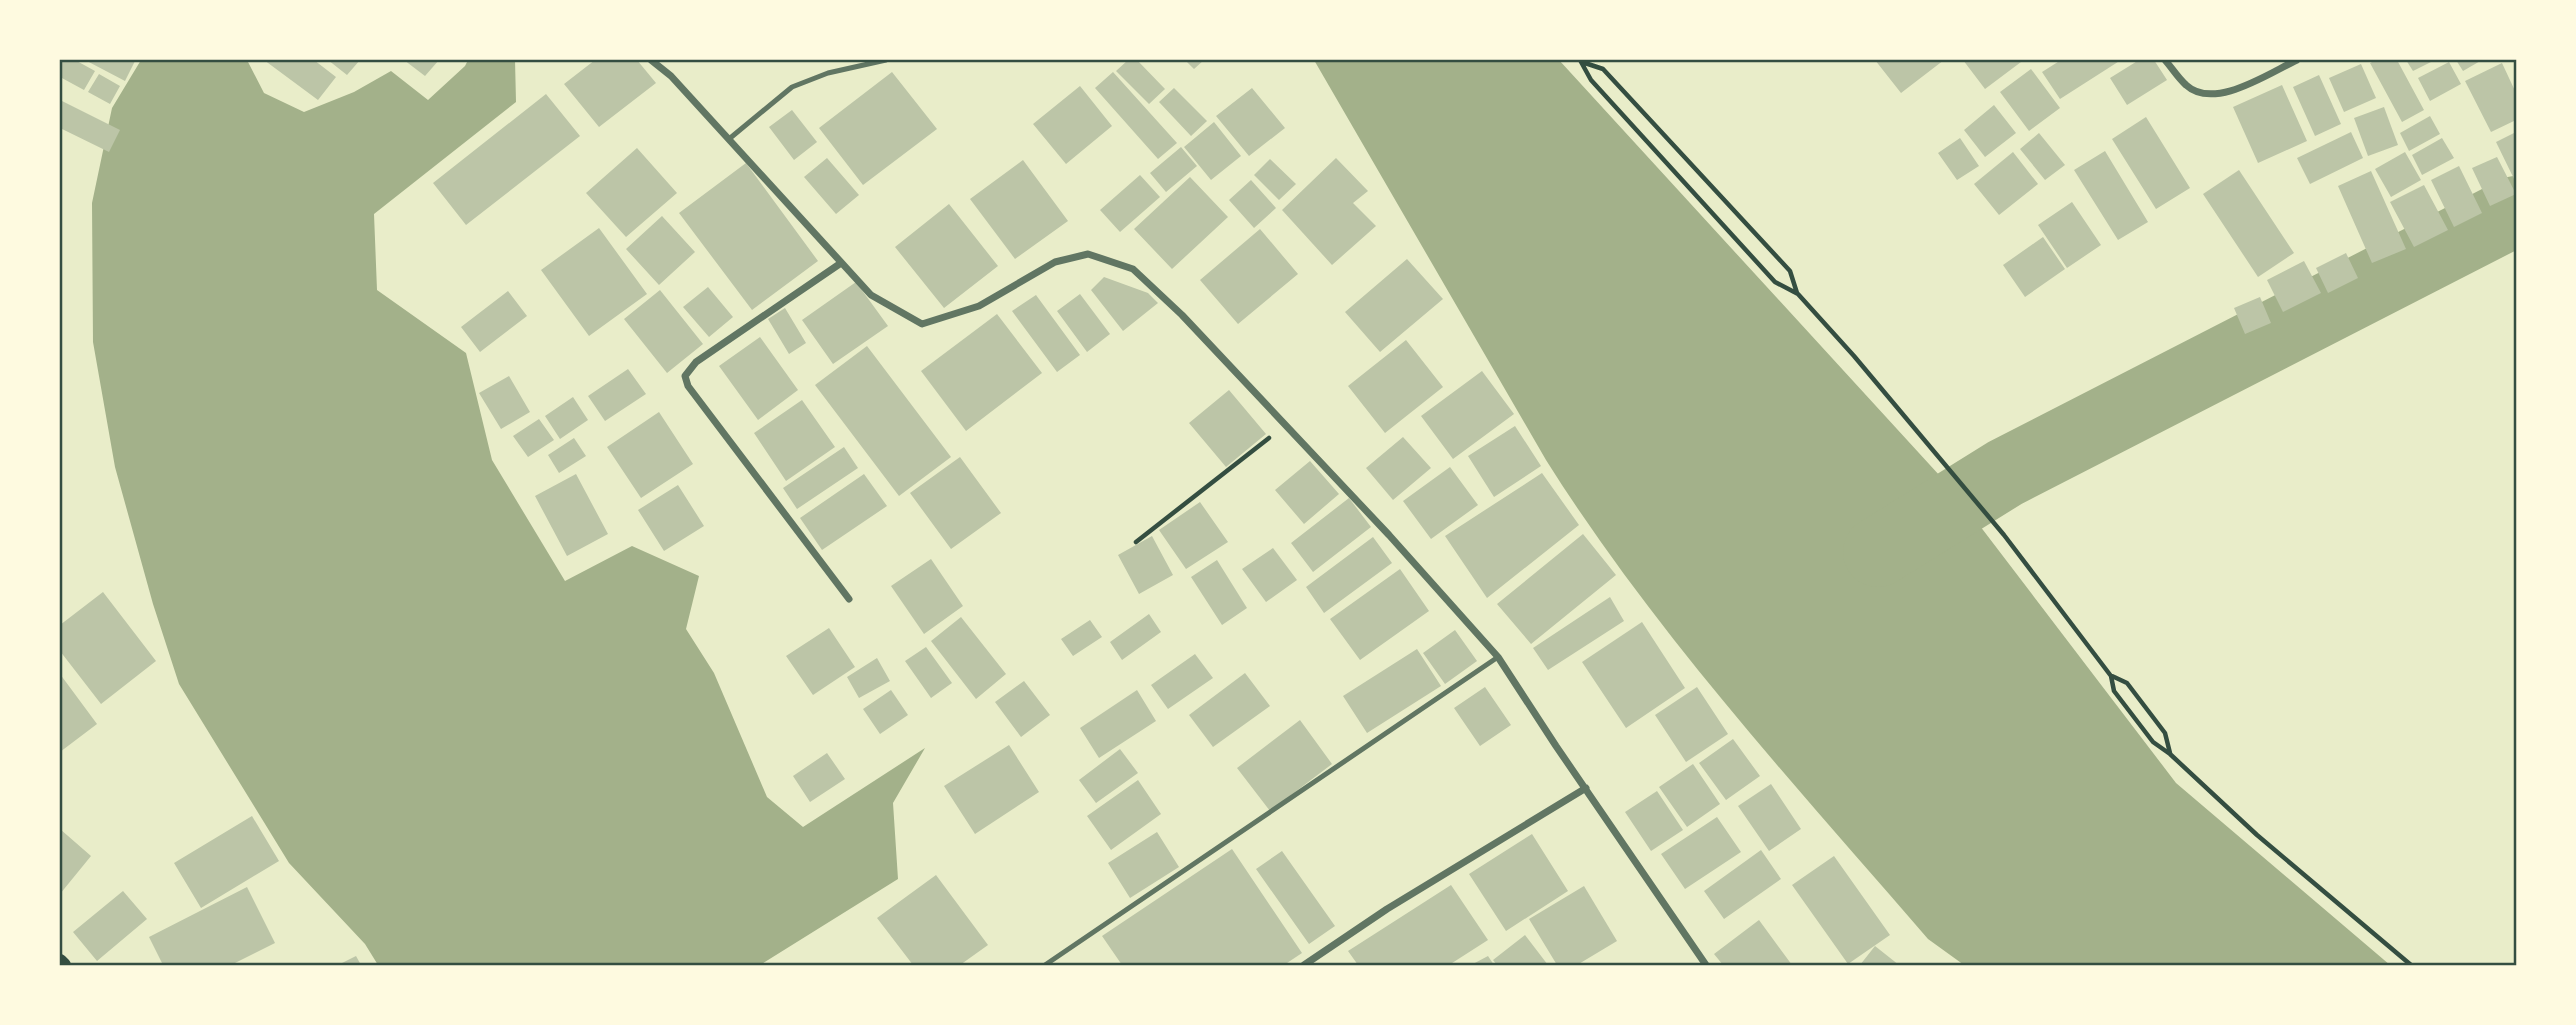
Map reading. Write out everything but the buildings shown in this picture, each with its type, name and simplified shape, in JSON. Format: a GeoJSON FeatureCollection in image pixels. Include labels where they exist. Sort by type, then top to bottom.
{"type":"FeatureCollection","features":[{"type":"Feature","properties":{"kind":"main road"},"geometry":{"type":"LineString","coordinates":[[60,961],[64,965]]}},
{"type":"Feature","properties":{"kind":"street"},"geometry":{"type":"LineString","coordinates":[[651,60],[671,76],[871,295],[922,324],[979,306],[1055,262],[1088,254],[1133,269],[1182,315],[1286,425],[1498,657],[1706,965]]}},
{"type":"Feature","properties":{"kind":"street"},"geometry":{"type":"LineString","coordinates":[[2165,60],[2188,87],[2210,95],[2234,91],[2297,60]]}},
{"type":"Feature","properties":{"kind":"street"},"geometry":{"type":"LineString","coordinates":[[841,263],[696,362],[685,376],[688,386],[849,599]]}},
{"type":"Feature","properties":{"kind":"street"},"geometry":{"type":"LineString","coordinates":[[1304,965],[1387,909],[1586,788]]}},
{"type":"Feature","properties":{"kind":"lane"},"geometry":{"type":"LineString","coordinates":[[729,139],[792,87],[828,73],[886,60]]}},
{"type":"Feature","properties":{"kind":"lane"},"geometry":{"type":"LineString","coordinates":[[1045,965],[1498,657]]}},
{"type":"Feature","properties":{"kind":"path"},"geometry":{"type":"LineString","coordinates":[[1581,61],[1591,80],[1775,282],[1798,294],[1877,383],[2004,535],[2111,676],[2114,691],[2153,742],[2170,754],[2257,835],[2411,965]]}},
{"type":"Feature","properties":{"kind":"path"},"geometry":{"type":"LineString","coordinates":[[1581,61],[1603,69],[1622,89],[1790,271],[1798,294]]}},
{"type":"Feature","properties":{"kind":"path"},"geometry":{"type":"LineString","coordinates":[[1136,542],[1286,425]]}},
{"type":"Feature","properties":{"kind":"path"},"geometry":{"type":"LineString","coordinates":[[2111,676],[2127,683],[2150,713],[2165,733],[2170,754]]}},
{"type":"Feature","properties":{"kind":"shaded area"},"geometry":{"type":"Polygon","coordinates":[[[141,60],[247,60],[264,93],[304,112],[354,92],[391,71],[428,100],[465,66],[468,60],[515,60],[516,102],[374,214],[377,290],[466,353],[492,460],[565,581],[632,546],[699,576],[686,629],[714,673],[767,797],[803,827],[925,748],[893,803],[898,879],[760,965],[378,965],[365,944],[289,863],[179,684],[153,604],[115,467],[93,342],[92,203],[112,108],[141,60]]]}},
{"type":"Feature","properties":{"kind":"shaded area"},"geometry":{"type":"Polygon","coordinates":[[[1314,60],[1559,60],[1951,488],[2176,783],[2390,965],[1964,965],[1928,939],[1728,707],[1588,524],[1546,460],[1314,60]]]}},
{"type":"Feature","properties":{"kind":"waterway"},"geometry":{"type":"LineString","coordinates":[[1878,552],[2005,473],[2516,211]]}}]}
